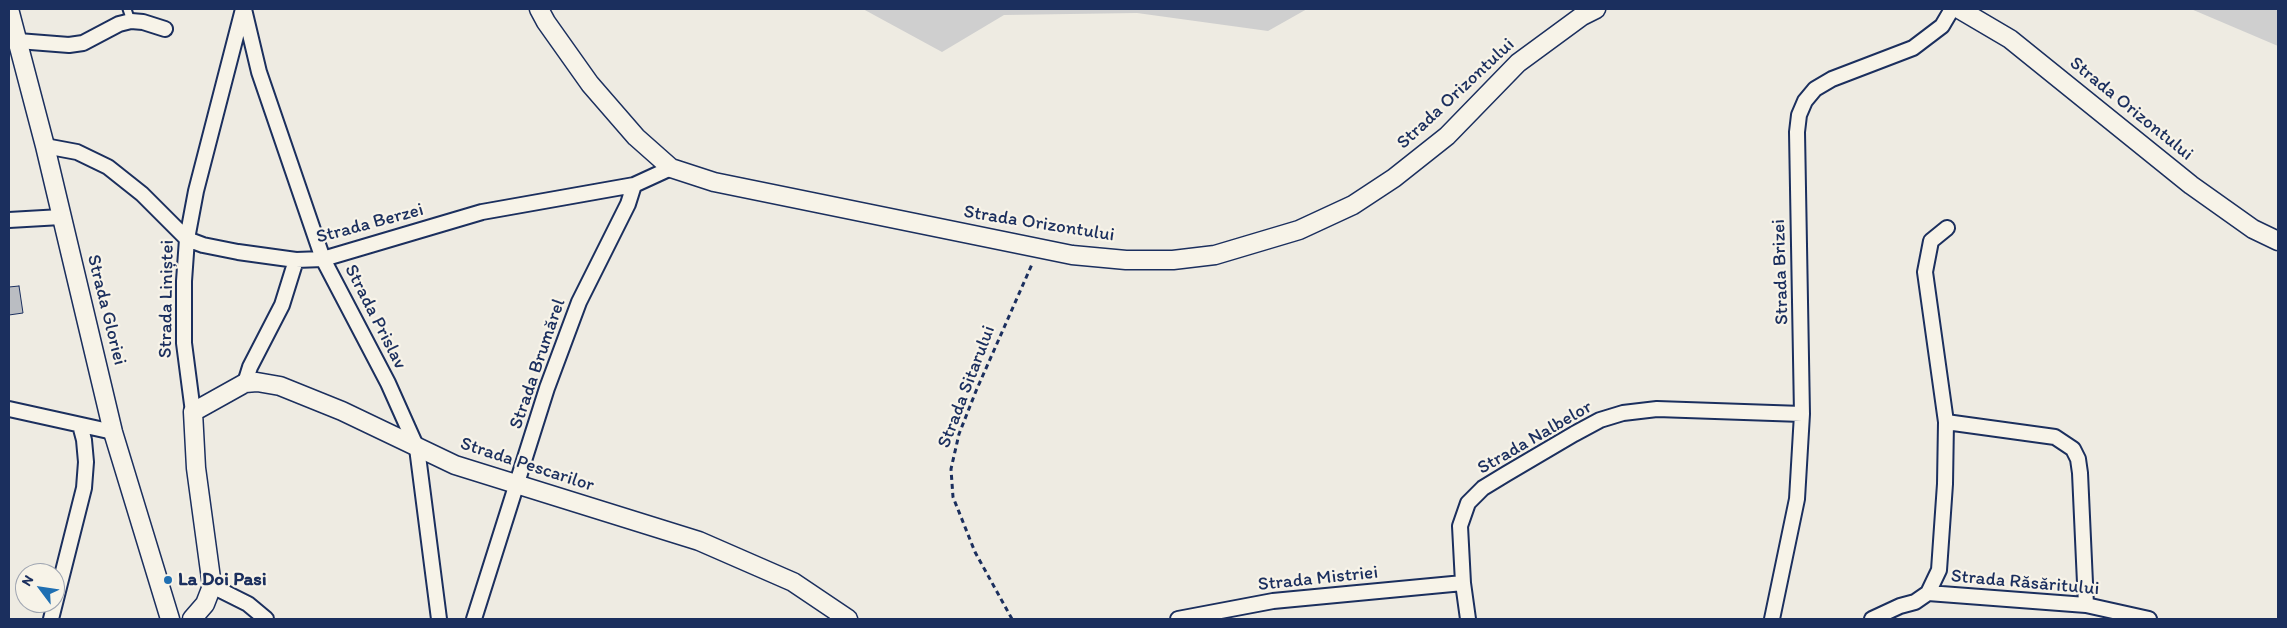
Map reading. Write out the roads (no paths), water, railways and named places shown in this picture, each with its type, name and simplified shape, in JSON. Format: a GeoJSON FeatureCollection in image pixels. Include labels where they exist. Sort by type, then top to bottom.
{"type":"FeatureCollection","features":[{"type":"Feature","properties":{"kind":"street","name":"Strada Gloriei"},"geometry":{"type":"LineString","coordinates":[[9,9],[45,146],[113,432],[170,619]]}},
{"type":"Feature","properties":{"kind":"street","name":"Strada Liniștei"},"geometry":{"type":"LineString","coordinates":[[212,586],[196,468],[193,412],[184,344],[184,281],[187,239],[196,191],[243,9]]}},
{"type":"Feature","properties":{"kind":"street","name":"Strada Prislav"},"geometry":{"type":"LineString","coordinates":[[243,9],[259,72],[323,259],[388,383],[417,448],[439,619]]}},
{"type":"Feature","properties":{"kind":"street","name":"Strada Orizontului"},"geometry":{"type":"LineString","coordinates":[[539,9],[546,22],[590,84],[636,137],[671,168],[714,182],[1072,255],[1126,260],[1173,260],[1215,255],[1299,230],[1352,205],[1394,178],[1447,136],[1518,63],[1582,16],[1596,9]]}},
{"type":"Feature","properties":{"kind":"street","name":"Strada Brizei"},"geometry":{"type":"LineString","coordinates":[[1772,619],[1797,499],[1802,414],[1797,132],[1799,115],[1805,101],[1815,89],[1832,79],[1913,48],[1942,26],[1952,9]]}},
{"type":"Feature","properties":{"kind":"street","name":"Strada Orizontului"},"geometry":{"type":"LineString","coordinates":[[1959,9],[2010,39],[2191,185],[2253,229],[2278,241]]}},
{"type":"Feature","properties":{"kind":"street"},"geometry":{"type":"LineString","coordinates":[[18,41],[83,43],[119,24],[129,15],[165,29]]}},
{"type":"Feature","properties":{"kind":"street"},"geometry":{"type":"LineString","coordinates":[[45,146],[77,152],[104,164],[142,194],[187,239]]}},
{"type":"Feature","properties":{"kind":"street","name":"Strada Berzei"},"geometry":{"type":"LineString","coordinates":[[187,239],[238,252],[296,260],[323,259],[482,212],[634,185],[671,168]]}},
{"type":"Feature","properties":{"kind":"street","name":"Strada Brumărel"},"geometry":{"type":"LineString","coordinates":[[474,619],[547,388],[579,302],[628,204],[634,185]]}},
{"type":"Feature","properties":{"kind":"street"},"geometry":{"type":"LineString","coordinates":[[9,220],[61,217]]}},
{"type":"Feature","properties":{"kind":"street"},"geometry":{"type":"LineString","coordinates":[[1872,619],[1900,606],[1915,602],[1928,593],[1938,570],[1945,484],[1946,422],[1925,272],[1931,241],[1948,228]]}},
{"type":"Feature","properties":{"kind":"street"},"geometry":{"type":"LineString","coordinates":[[193,412],[245,383],[250,367],[282,305],[296,260]]}},
{"type":"Feature","properties":{"kind":"street","name":"Strada Pescarilor"},"geometry":{"type":"LineString","coordinates":[[245,383],[268,383],[287,389],[359,419],[455,465],[699,541],[793,582],[848,619]]}},
{"type":"Feature","properties":{"kind":"street"},"geometry":{"type":"LineString","coordinates":[[9,409],[113,432]]}},
{"type":"Feature","properties":{"kind":"street","name":"Strada Nalbelor"},"geometry":{"type":"LineString","coordinates":[[1468,619],[1463,583],[1460,526],[1468,503],[1483,488],[1600,420],[1623,413],[1657,409],[1802,414]]}},
{"type":"Feature","properties":{"kind":"street"},"geometry":{"type":"LineString","coordinates":[[1946,422],[2055,437],[2073,449],[2078,459],[2080,473],[2086,605]]}},
{"type":"Feature","properties":{"kind":"street"},"geometry":{"type":"LineString","coordinates":[[51,619],[84,488],[84,440],[80,425]]}},
{"type":"Feature","properties":{"kind":"street","name":"Strada Mistriei"},"geometry":{"type":"LineString","coordinates":[[1178,619],[1273,601],[1463,583]]}},
{"type":"Feature","properties":{"kind":"street"},"geometry":{"type":"LineString","coordinates":[[192,619],[205,604],[212,586],[248,604],[266,619]]}},
{"type":"Feature","properties":{"kind":"street","name":"Strada Răsăritului"},"geometry":{"type":"LineString","coordinates":[[1928,593],[2086,605],[2149,619]]}},
{"type":"Feature","properties":{"kind":"place","name":"La Doi Pasi"},"geometry":{"type":"Point","coordinates":[168,580]}}]}
